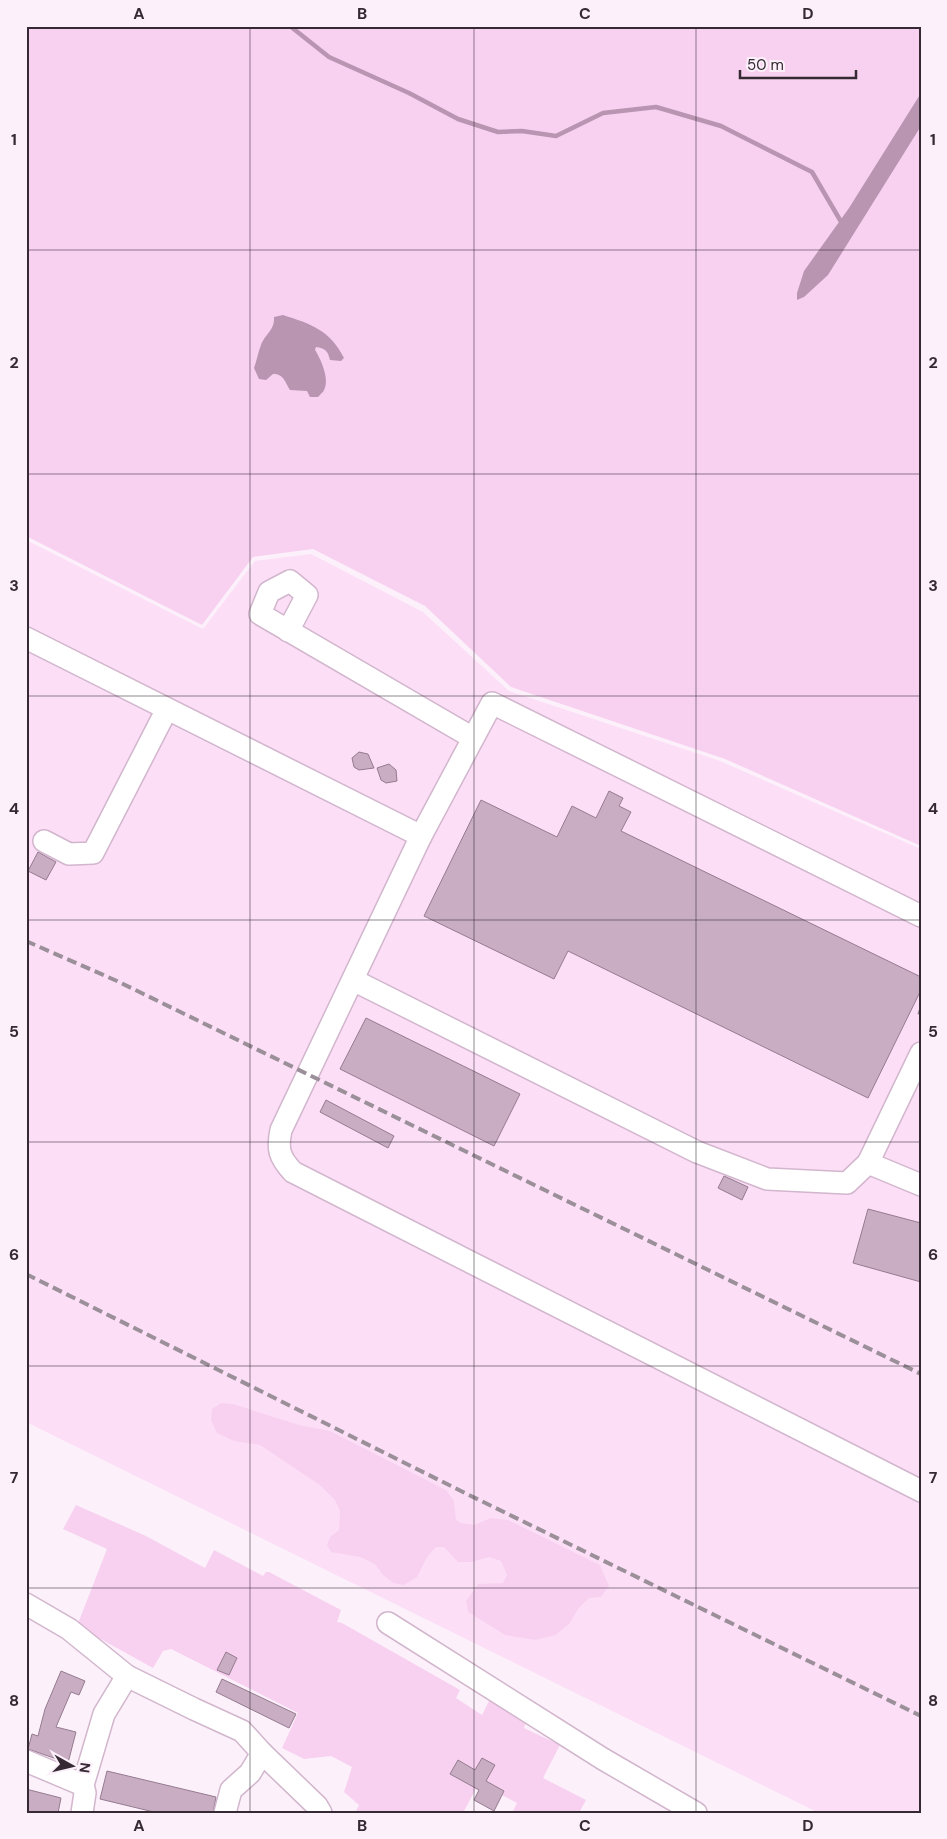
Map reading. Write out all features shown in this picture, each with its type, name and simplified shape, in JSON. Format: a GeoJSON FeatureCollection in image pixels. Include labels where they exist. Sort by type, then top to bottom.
{"type":"FeatureCollection","features":[{"type":"Feature","properties":{"kind":"street"},"geometry":{"type":"LineString","coordinates":[[288,631],[473,738]]}},
{"type":"Feature","properties":{"kind":"street"},"geometry":{"type":"LineString","coordinates":[[26,638],[421,836]]}},
{"type":"Feature","properties":{"kind":"street"},"geometry":{"type":"LineString","coordinates":[[921,916],[492,703],[421,836],[281,1130],[279,1142],[280,1153],[284,1163],[293,1172],[921,1491]]}},
{"type":"Feature","properties":{"kind":"street"},"geometry":{"type":"LineString","coordinates":[[44,841],[69,854],[93,853],[167,709]]}},
{"type":"Feature","properties":{"kind":"street"},"geometry":{"type":"LineString","coordinates":[[352,980],[697,1152],[767,1179],[848,1184],[868,1163],[921,1054]]}},
{"type":"Feature","properties":{"kind":"street"},"geometry":{"type":"LineString","coordinates":[[868,1163],[921,1185]]}},
{"type":"Feature","properties":{"kind":"street"},"geometry":{"type":"LineString","coordinates":[[26,1604],[69,1629],[127,1676],[242,1730],[262,1753],[317,1806],[321,1813]]}},
{"type":"Feature","properties":{"kind":"street"},"geometry":{"type":"LineString","coordinates":[[388,1623],[603,1759],[696,1813]]}},
{"type":"Feature","properties":{"kind":"street"},"geometry":{"type":"LineString","coordinates":[[82,1813],[86,1793],[83,1785],[104,1714],[127,1676]]}},
{"type":"Feature","properties":{"kind":"street"},"geometry":{"type":"LineString","coordinates":[[225,1813],[231,1790],[250,1774],[262,1753]]}},
{"type":"Feature","properties":{"kind":"street"},"geometry":{"type":"LineString","coordinates":[[26,1761],[83,1785]]}},
{"type":"Feature","properties":{"kind":"shaded area"},"geometry":{"type":"Polygon","coordinates":[[[26,26],[921,26],[921,846],[725,759],[511,687],[425,606],[313,549],[253,557],[202,625],[26,536],[26,26]]]}},
{"type":"Feature","properties":{"kind":"shaded area"},"geometry":{"type":"Polygon","coordinates":[[[921,93],[921,126],[828,275],[804,297],[797,300],[797,293],[804,271],[849,208],[921,93]]]}},
{"type":"Feature","properties":{"kind":"shaded area"},"geometry":{"type":"Polygon","coordinates":[[[283,315],[319,329],[339,348],[344,358],[341,361],[330,360],[326,350],[316,347],[315,350],[322,364],[326,381],[324,391],[318,397],[310,397],[307,391],[290,390],[284,379],[277,374],[273,374],[266,380],[259,379],[254,368],[261,345],[273,325],[274,317],[283,315]]]}},
{"type":"Feature","properties":{"kind":"shaded area"},"geometry":{"type":"Polygon","coordinates":[[[26,540],[203,629],[255,561],[311,554],[423,612],[509,691],[720,761],[921,849],[921,1813],[819,1813],[26,1422],[26,540]]]}},
{"type":"Feature","properties":{"kind":"shaded area"},"geometry":{"type":"Polygon","coordinates":[[[221,1403],[233,1404],[299,1425],[330,1431],[446,1490],[454,1501],[456,1520],[461,1523],[474,1525],[491,1518],[508,1520],[600,1565],[609,1586],[601,1597],[589,1598],[578,1609],[570,1623],[556,1635],[535,1640],[505,1635],[468,1612],[466,1601],[478,1584],[503,1583],[507,1575],[501,1561],[489,1557],[472,1562],[458,1562],[444,1547],[436,1547],[427,1557],[417,1577],[404,1585],[393,1583],[383,1575],[375,1564],[360,1557],[331,1552],[327,1545],[330,1537],[339,1530],[340,1511],[335,1500],[321,1486],[260,1445],[234,1441],[217,1433],[211,1420],[212,1409],[221,1403]]]}},
{"type":"Feature","properties":{"kind":"shaded area"},"geometry":{"type":"Polygon","coordinates":[[[76,1505],[146,1536],[205,1568],[214,1550],[263,1576],[266,1572],[269,1572],[341,1610],[337,1622],[342,1623],[460,1690],[456,1698],[482,1715],[492,1695],[528,1716],[524,1728],[560,1745],[543,1778],[586,1800],[579,1813],[512,1813],[517,1803],[479,1783],[463,1813],[355,1813],[359,1805],[344,1792],[352,1767],[331,1756],[304,1759],[282,1748],[298,1713],[171,1649],[163,1651],[153,1668],[77,1626],[107,1549],[63,1529],[76,1505]]]}},
{"type":"Feature","properties":{"kind":"building"},"geometry":{"type":"Polygon","coordinates":[[[359,752],[368,754],[374,768],[359,770],[354,767],[352,758],[359,752]]]}},
{"type":"Feature","properties":{"kind":"building"},"geometry":{"type":"Polygon","coordinates":[[[389,764],[396,770],[397,781],[386,783],[381,780],[377,768],[389,764]]]}},
{"type":"Feature","properties":{"kind":"building"},"geometry":{"type":"Polygon","coordinates":[[[609,791],[623,798],[619,806],[631,812],[621,831],[921,977],[921,990],[868,1098],[568,951],[554,979],[424,916],[481,800],[557,837],[572,806],[596,818],[609,791]]]}},
{"type":"Feature","properties":{"kind":"building"},"geometry":{"type":"Polygon","coordinates":[[[38,852],[56,862],[46,880],[28,871],[38,852]]]}},
{"type":"Feature","properties":{"kind":"building"},"geometry":{"type":"Polygon","coordinates":[[[366,1018],[520,1094],[494,1146],[340,1069],[366,1018]]]}},
{"type":"Feature","properties":{"kind":"building"},"geometry":{"type":"Polygon","coordinates":[[[326,1100],[394,1136],[388,1148],[320,1112],[326,1100]]]}},
{"type":"Feature","properties":{"kind":"building"},"geometry":{"type":"Polygon","coordinates":[[[724,1176],[748,1187],[742,1200],[718,1188],[724,1176]]]}},
{"type":"Feature","properties":{"kind":"building"},"geometry":{"type":"Polygon","coordinates":[[[868,1209],[921,1223],[921,1282],[853,1263],[868,1209]]]}},
{"type":"Feature","properties":{"kind":"building"},"geometry":{"type":"Polygon","coordinates":[[[226,1652],[237,1658],[229,1675],[217,1670],[226,1652]]]}},
{"type":"Feature","properties":{"kind":"building"},"geometry":{"type":"Polygon","coordinates":[[[61,1671],[85,1681],[79,1695],[71,1692],[56,1727],[76,1732],[68,1763],[28,1749],[32,1734],[38,1736],[45,1709],[61,1671]]]}},
{"type":"Feature","properties":{"kind":"building"},"geometry":{"type":"Polygon","coordinates":[[[222,1679],[296,1714],[289,1728],[216,1692],[222,1679]]]}},
{"type":"Feature","properties":{"kind":"building"},"geometry":{"type":"Polygon","coordinates":[[[482,1758],[495,1765],[486,1781],[504,1791],[494,1811],[474,1800],[479,1790],[450,1774],[458,1760],[475,1770],[482,1758]]]}},
{"type":"Feature","properties":{"kind":"building"},"geometry":{"type":"Polygon","coordinates":[[[107,1771],[216,1797],[213,1813],[158,1813],[100,1799],[107,1771]]]}},
{"type":"Feature","properties":{"kind":"building"},"geometry":{"type":"Polygon","coordinates":[[[26,1789],[61,1798],[58,1813],[26,1813],[26,1789]]]}},
{"type":"Feature","properties":{"kind":"waterway"},"geometry":{"type":"LineString","coordinates":[[290,26],[329,57],[409,93],[458,119],[498,132],[522,131],[556,136],[603,113],[656,107],[721,126],[812,172],[840,220]]}},
{"type":"Feature","properties":{"kind":"railway"},"geometry":{"type":"LineString","coordinates":[[26,941],[117,981],[921,1374]]}},
{"type":"Feature","properties":{"kind":"railway"},"geometry":{"type":"LineString","coordinates":[[26,1274],[467,1494],[921,1716]]}}]}
